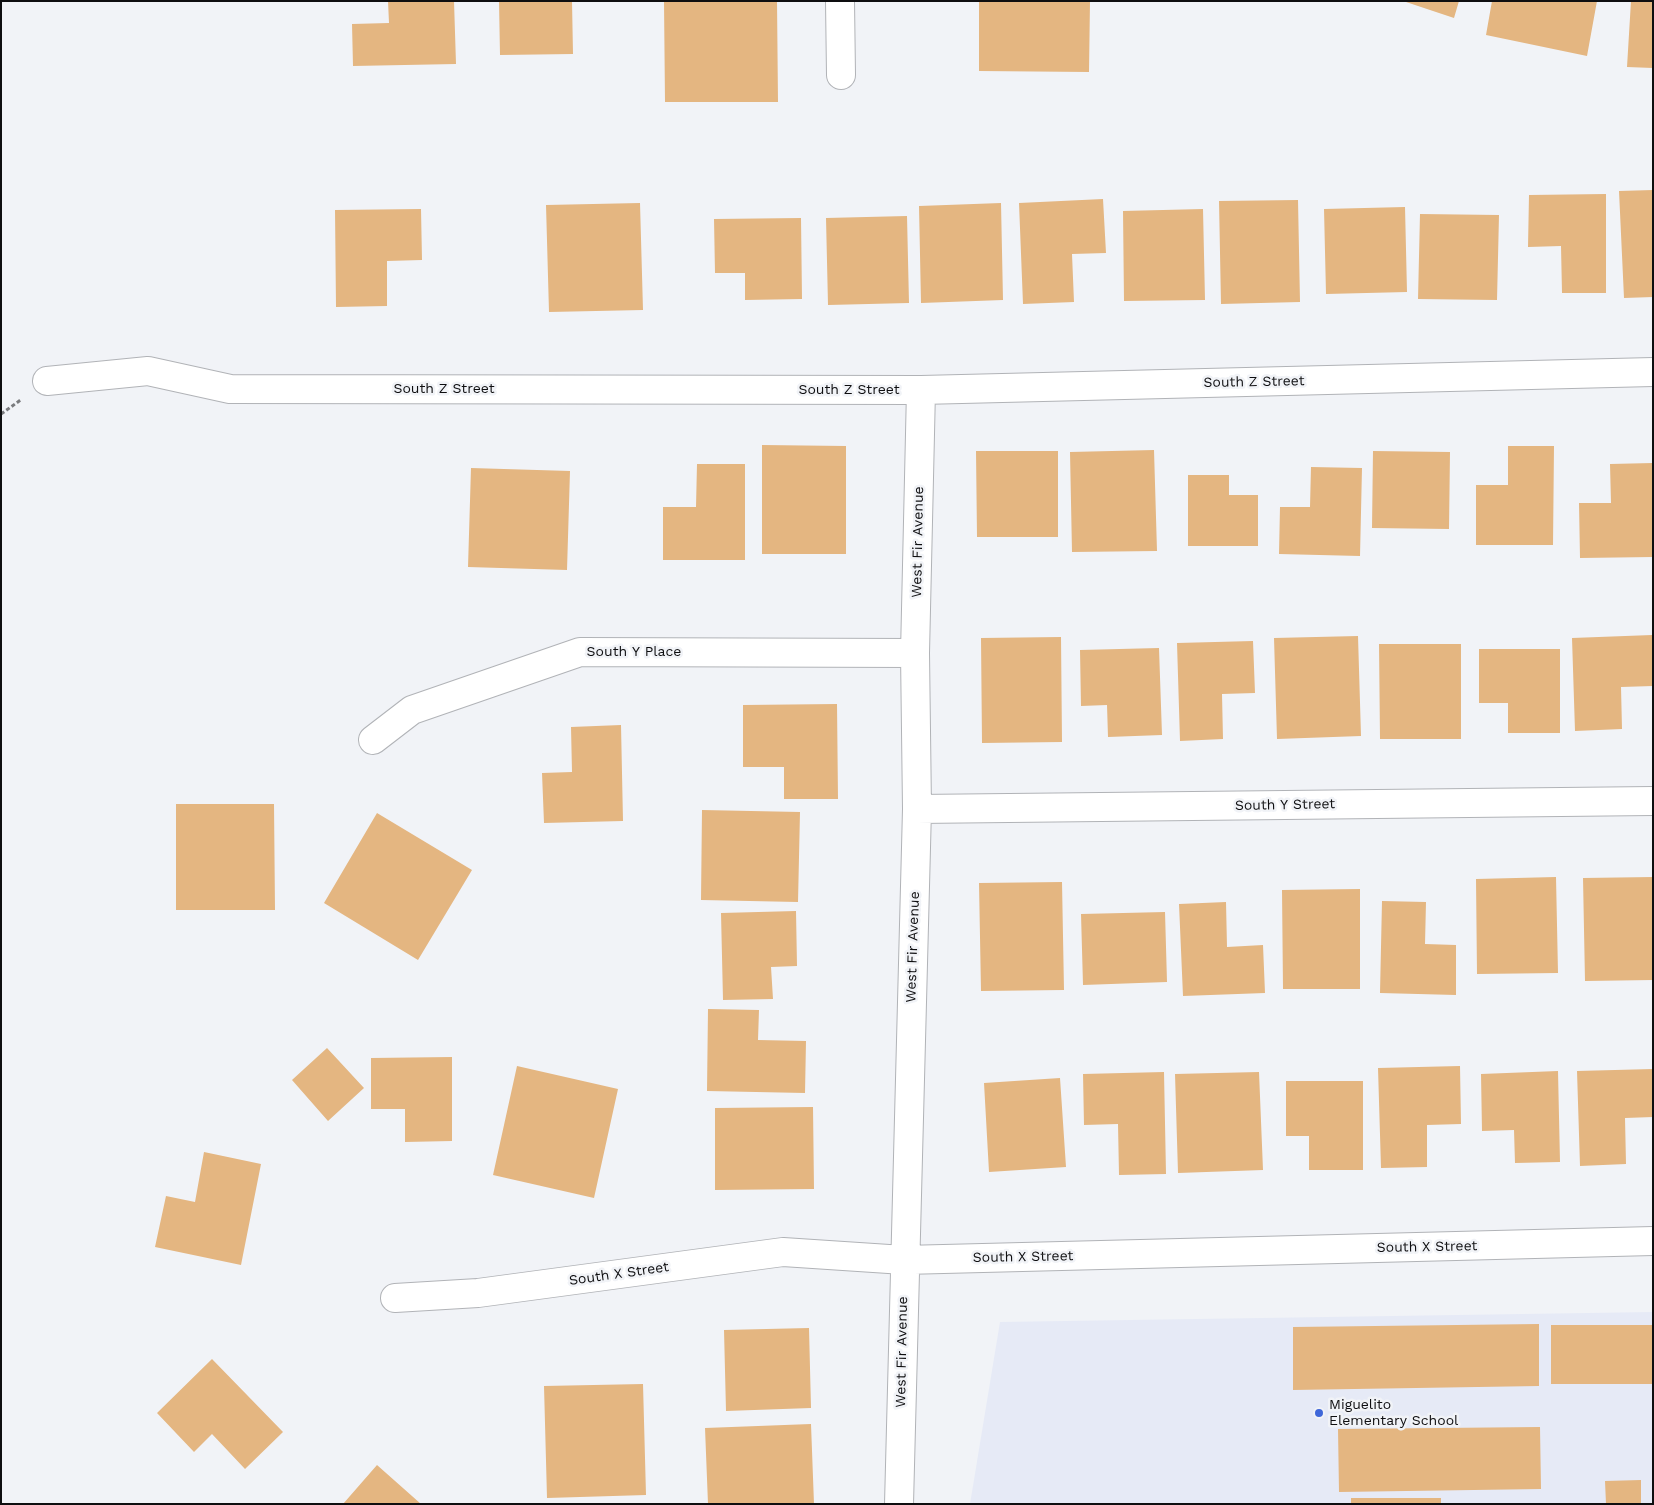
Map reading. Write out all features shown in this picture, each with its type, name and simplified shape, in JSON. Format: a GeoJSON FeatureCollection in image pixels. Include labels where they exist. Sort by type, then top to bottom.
{"type":"FeatureCollection","features":[{"type":"Feature","properties":{"kind":"street"},"geometry":{"type":"LineString","coordinates":[[840,1],[840,75]]}},
{"type":"Feature","properties":{"kind":"street","name":"South Z Street"},"geometry":{"type":"LineString","coordinates":[[47,381],[148,372],[230,389],[921,390],[1653,372]]}},
{"type":"Feature","properties":{"kind":"street","name":"West Fir Avenue"},"geometry":{"type":"LineString","coordinates":[[899,1504],[916,809],[916,653],[921,390]]}},
{"type":"Feature","properties":{"kind":"street","name":"South Y Place"},"geometry":{"type":"LineString","coordinates":[[374,740],[412,710],[580,652],[916,653]]}},
{"type":"Feature","properties":{"kind":"street","name":"South Y Street"},"geometry":{"type":"LineString","coordinates":[[916,809],[1653,801]]}},
{"type":"Feature","properties":{"kind":"street","name":"South X Street"},"geometry":{"type":"LineString","coordinates":[[395,1298],[478,1293],[783,1252],[904,1260],[1653,1241]]}},
{"type":"Feature","properties":{"kind":"shaded area","name":"Miguelito Elementary School"},"geometry":{"type":"Polygon","coordinates":[[[1653,1312],[1653,1504],[970,1504],[1000,1322],[1653,1312]]]}},
{"type":"Feature","properties":{"kind":"building"},"geometry":{"type":"Polygon","coordinates":[[[388,1],[454,1],[456,64],[353,66],[352,24],[389,23],[388,1]]]}},
{"type":"Feature","properties":{"kind":"building"},"geometry":{"type":"Polygon","coordinates":[[[499,1],[572,1],[573,54],[500,55],[499,1]]]}},
{"type":"Feature","properties":{"kind":"building"},"geometry":{"type":"Polygon","coordinates":[[[777,1],[778,102],[665,102],[664,2],[777,1]]]}},
{"type":"Feature","properties":{"kind":"building"},"geometry":{"type":"Polygon","coordinates":[[[979,1],[1090,1],[1089,72],[979,71],[979,1]]]}},
{"type":"Feature","properties":{"kind":"building"},"geometry":{"type":"Polygon","coordinates":[[[1403,1],[1459,1],[1454,18],[1403,1]]]}},
{"type":"Feature","properties":{"kind":"building"},"geometry":{"type":"Polygon","coordinates":[[[1492,1],[1597,1],[1587,56],[1486,35],[1492,1]]]}},
{"type":"Feature","properties":{"kind":"building"},"geometry":{"type":"Polygon","coordinates":[[[1631,1],[1653,1],[1653,68],[1627,67],[1631,1]]]}},
{"type":"Feature","properties":{"kind":"building"},"geometry":{"type":"Polygon","coordinates":[[[1653,190],[1653,297],[1624,298],[1619,191],[1653,190]]]}},
{"type":"Feature","properties":{"kind":"building"},"geometry":{"type":"Polygon","coordinates":[[[1606,194],[1606,293],[1562,293],[1561,246],[1528,247],[1529,195],[1606,194]]]}},
{"type":"Feature","properties":{"kind":"building"},"geometry":{"type":"Polygon","coordinates":[[[1103,199],[1106,253],[1072,254],[1074,302],[1023,304],[1019,203],[1103,199]]]}},
{"type":"Feature","properties":{"kind":"building"},"geometry":{"type":"Polygon","coordinates":[[[1298,200],[1300,302],[1221,304],[1219,201],[1298,200]]]}},
{"type":"Feature","properties":{"kind":"building"},"geometry":{"type":"Polygon","coordinates":[[[640,203],[643,310],[549,312],[546,205],[640,203]]]}},
{"type":"Feature","properties":{"kind":"building"},"geometry":{"type":"Polygon","coordinates":[[[1001,203],[1003,300],[921,303],[919,206],[1001,203]]]}},
{"type":"Feature","properties":{"kind":"building"},"geometry":{"type":"Polygon","coordinates":[[[1405,207],[1407,292],[1326,294],[1324,209],[1405,207]]]}},
{"type":"Feature","properties":{"kind":"building"},"geometry":{"type":"Polygon","coordinates":[[[421,209],[422,260],[387,261],[387,306],[336,307],[335,210],[421,209]]]}},
{"type":"Feature","properties":{"kind":"building"},"geometry":{"type":"Polygon","coordinates":[[[1203,209],[1205,300],[1124,301],[1123,211],[1203,209]]]}},
{"type":"Feature","properties":{"kind":"building"},"geometry":{"type":"Polygon","coordinates":[[[1420,214],[1499,215],[1497,300],[1418,299],[1420,214]]]}},
{"type":"Feature","properties":{"kind":"building"},"geometry":{"type":"Polygon","coordinates":[[[907,216],[909,303],[828,305],[826,218],[907,216]]]}},
{"type":"Feature","properties":{"kind":"building"},"geometry":{"type":"Polygon","coordinates":[[[801,218],[802,299],[745,300],[745,273],[715,273],[714,219],[801,218]]]}},
{"type":"Feature","properties":{"kind":"building"},"geometry":{"type":"Polygon","coordinates":[[[762,445],[846,446],[846,554],[762,554],[762,445]]]}},
{"type":"Feature","properties":{"kind":"building"},"geometry":{"type":"Polygon","coordinates":[[[1508,446],[1554,446],[1553,545],[1476,545],[1476,485],[1508,485],[1508,446]]]}},
{"type":"Feature","properties":{"kind":"building"},"geometry":{"type":"Polygon","coordinates":[[[1154,450],[1157,551],[1072,552],[1070,452],[1154,450]]]}},
{"type":"Feature","properties":{"kind":"building"},"geometry":{"type":"Polygon","coordinates":[[[976,451],[1058,451],[1058,537],[977,537],[976,451]]]}},
{"type":"Feature","properties":{"kind":"building"},"geometry":{"type":"Polygon","coordinates":[[[1373,451],[1450,452],[1449,529],[1372,528],[1373,451]]]}},
{"type":"Feature","properties":{"kind":"building"},"geometry":{"type":"Polygon","coordinates":[[[1653,463],[1653,557],[1580,558],[1579,503],[1611,503],[1610,464],[1653,463]]]}},
{"type":"Feature","properties":{"kind":"building"},"geometry":{"type":"Polygon","coordinates":[[[697,464],[745,464],[745,560],[663,560],[663,507],[696,507],[697,464]]]}},
{"type":"Feature","properties":{"kind":"building"},"geometry":{"type":"Polygon","coordinates":[[[1311,467],[1362,468],[1360,556],[1279,554],[1280,507],[1310,507],[1311,467]]]}},
{"type":"Feature","properties":{"kind":"building"},"geometry":{"type":"Polygon","coordinates":[[[471,468],[570,471],[567,570],[468,567],[471,468]]]}},
{"type":"Feature","properties":{"kind":"building"},"geometry":{"type":"Polygon","coordinates":[[[1188,475],[1229,475],[1229,495],[1258,495],[1258,546],[1188,546],[1188,475]]]}},
{"type":"Feature","properties":{"kind":"building"},"geometry":{"type":"Polygon","coordinates":[[[1652,635],[1653,686],[1621,687],[1622,729],[1575,731],[1572,638],[1652,635]]]}},
{"type":"Feature","properties":{"kind":"building"},"geometry":{"type":"Polygon","coordinates":[[[1358,636],[1361,736],[1277,739],[1274,638],[1358,636]]]}},
{"type":"Feature","properties":{"kind":"building"},"geometry":{"type":"Polygon","coordinates":[[[1061,637],[1062,742],[982,743],[981,638],[1061,637]]]}},
{"type":"Feature","properties":{"kind":"building"},"geometry":{"type":"Polygon","coordinates":[[[1253,641],[1255,693],[1222,694],[1223,739],[1180,741],[1177,643],[1253,641]]]}},
{"type":"Feature","properties":{"kind":"building"},"geometry":{"type":"Polygon","coordinates":[[[1379,644],[1461,644],[1461,739],[1380,739],[1379,644]]]}},
{"type":"Feature","properties":{"kind":"building"},"geometry":{"type":"Polygon","coordinates":[[[1159,648],[1162,735],[1108,737],[1107,705],[1081,706],[1080,650],[1159,648]]]}},
{"type":"Feature","properties":{"kind":"building"},"geometry":{"type":"Polygon","coordinates":[[[1479,649],[1560,649],[1560,733],[1508,733],[1508,703],[1479,703],[1479,649]]]}},
{"type":"Feature","properties":{"kind":"building"},"geometry":{"type":"Polygon","coordinates":[[[837,704],[838,799],[784,799],[784,767],[743,767],[743,705],[837,704]]]}},
{"type":"Feature","properties":{"kind":"building"},"geometry":{"type":"Polygon","coordinates":[[[621,725],[623,821],[544,823],[542,773],[572,772],[571,727],[621,725]]]}},
{"type":"Feature","properties":{"kind":"building"},"geometry":{"type":"Polygon","coordinates":[[[176,804],[274,804],[275,910],[176,910],[176,804]]]}},
{"type":"Feature","properties":{"kind":"building"},"geometry":{"type":"Polygon","coordinates":[[[702,810],[800,812],[798,902],[701,900],[702,810]]]}},
{"type":"Feature","properties":{"kind":"building"},"geometry":{"type":"Polygon","coordinates":[[[377,813],[472,870],[418,960],[324,903],[377,813]]]}},
{"type":"Feature","properties":{"kind":"building"},"geometry":{"type":"Polygon","coordinates":[[[1556,877],[1558,973],[1477,974],[1476,879],[1556,877]]]}},
{"type":"Feature","properties":{"kind":"building"},"geometry":{"type":"Polygon","coordinates":[[[1653,877],[1653,980],[1585,981],[1583,878],[1653,877]]]}},
{"type":"Feature","properties":{"kind":"building"},"geometry":{"type":"Polygon","coordinates":[[[1062,882],[1064,990],[981,991],[979,883],[1062,882]]]}},
{"type":"Feature","properties":{"kind":"building"},"geometry":{"type":"Polygon","coordinates":[[[1360,889],[1360,989],[1283,989],[1282,890],[1360,889]]]}},
{"type":"Feature","properties":{"kind":"building"},"geometry":{"type":"Polygon","coordinates":[[[1382,901],[1426,902],[1425,944],[1456,945],[1456,995],[1380,993],[1382,901]]]}},
{"type":"Feature","properties":{"kind":"building"},"geometry":{"type":"Polygon","coordinates":[[[1226,902],[1227,947],[1263,945],[1265,993],[1183,996],[1179,904],[1226,902]]]}},
{"type":"Feature","properties":{"kind":"building"},"geometry":{"type":"Polygon","coordinates":[[[796,911],[797,966],[771,967],[773,999],[723,1000],[721,913],[796,911]]]}},
{"type":"Feature","properties":{"kind":"building"},"geometry":{"type":"Polygon","coordinates":[[[1165,912],[1167,982],[1083,985],[1081,914],[1165,912]]]}},
{"type":"Feature","properties":{"kind":"building"},"geometry":{"type":"Polygon","coordinates":[[[708,1009],[759,1010],[758,1040],[806,1041],[805,1093],[707,1091],[708,1009]]]}},
{"type":"Feature","properties":{"kind":"building"},"geometry":{"type":"Polygon","coordinates":[[[327,1048],[364,1088],[328,1121],[292,1080],[327,1048]]]}},
{"type":"Feature","properties":{"kind":"building"},"geometry":{"type":"Polygon","coordinates":[[[452,1057],[452,1141],[405,1142],[405,1109],[371,1109],[371,1058],[452,1057]]]}},
{"type":"Feature","properties":{"kind":"building"},"geometry":{"type":"Polygon","coordinates":[[[517,1066],[618,1089],[594,1198],[493,1175],[517,1066]]]}},
{"type":"Feature","properties":{"kind":"building"},"geometry":{"type":"Polygon","coordinates":[[[1460,1066],[1461,1124],[1427,1125],[1427,1167],[1381,1168],[1378,1068],[1460,1066]]]}},
{"type":"Feature","properties":{"kind":"building"},"geometry":{"type":"Polygon","coordinates":[[[1653,1069],[1653,1117],[1625,1118],[1626,1164],[1580,1166],[1577,1071],[1653,1069]]]}},
{"type":"Feature","properties":{"kind":"building"},"geometry":{"type":"Polygon","coordinates":[[[1558,1071],[1560,1162],[1515,1163],[1514,1130],[1482,1131],[1481,1074],[1558,1071]]]}},
{"type":"Feature","properties":{"kind":"building"},"geometry":{"type":"Polygon","coordinates":[[[1164,1072],[1166,1174],[1119,1175],[1118,1124],[1084,1125],[1083,1074],[1164,1072]]]}},
{"type":"Feature","properties":{"kind":"building"},"geometry":{"type":"Polygon","coordinates":[[[1259,1072],[1263,1170],[1178,1173],[1175,1074],[1259,1072]]]}},
{"type":"Feature","properties":{"kind":"building"},"geometry":{"type":"Polygon","coordinates":[[[1060,1078],[1066,1167],[989,1172],[984,1083],[1060,1078]]]}},
{"type":"Feature","properties":{"kind":"building"},"geometry":{"type":"Polygon","coordinates":[[[1286,1081],[1363,1081],[1363,1170],[1309,1170],[1309,1136],[1286,1136],[1286,1081]]]}},
{"type":"Feature","properties":{"kind":"building"},"geometry":{"type":"Polygon","coordinates":[[[813,1107],[814,1189],[715,1190],[715,1108],[813,1107]]]}},
{"type":"Feature","properties":{"kind":"building"},"geometry":{"type":"Polygon","coordinates":[[[204,1152],[261,1164],[241,1265],[155,1247],[166,1196],[195,1202],[204,1152]]]}},
{"type":"Feature","properties":{"kind":"building"},"geometry":{"type":"Polygon","coordinates":[[[1539,1324],[1539,1386],[1293,1390],[1293,1327],[1539,1324]]]}},
{"type":"Feature","properties":{"kind":"building"},"geometry":{"type":"Polygon","coordinates":[[[1551,1325],[1653,1325],[1653,1384],[1551,1384],[1551,1325]]]}},
{"type":"Feature","properties":{"kind":"building"},"geometry":{"type":"Polygon","coordinates":[[[809,1328],[811,1408],[726,1411],[724,1330],[809,1328]]]}},
{"type":"Feature","properties":{"kind":"building"},"geometry":{"type":"Polygon","coordinates":[[[212,1359],[283,1432],[245,1469],[212,1434],[194,1452],[157,1413],[212,1359]]]}},
{"type":"Feature","properties":{"kind":"building"},"geometry":{"type":"Polygon","coordinates":[[[643,1384],[646,1495],[547,1498],[544,1386],[643,1384]]]}},
{"type":"Feature","properties":{"kind":"building"},"geometry":{"type":"Polygon","coordinates":[[[811,1424],[814,1504],[708,1504],[705,1428],[811,1424]]]}},
{"type":"Feature","properties":{"kind":"building"},"geometry":{"type":"Polygon","coordinates":[[[1540,1427],[1541,1489],[1339,1492],[1338,1429],[1540,1427]]]}},
{"type":"Feature","properties":{"kind":"building"},"geometry":{"type":"Polygon","coordinates":[[[377,1465],[421,1504],[343,1504],[377,1465]]]}},
{"type":"Feature","properties":{"kind":"building"},"geometry":{"type":"Polygon","coordinates":[[[1641,1480],[1641,1504],[1606,1504],[1605,1481],[1641,1480]]]}},
{"type":"Feature","properties":{"kind":"building"},"geometry":{"type":"Polygon","coordinates":[[[1351,1498],[1441,1498],[1441,1504],[1351,1504],[1351,1498]]]}},
{"type":"Feature","properties":{"kind":"place","name":"Miguelito Elementary School"},"geometry":{"type":"Point","coordinates":[1319,1413]}}]}
